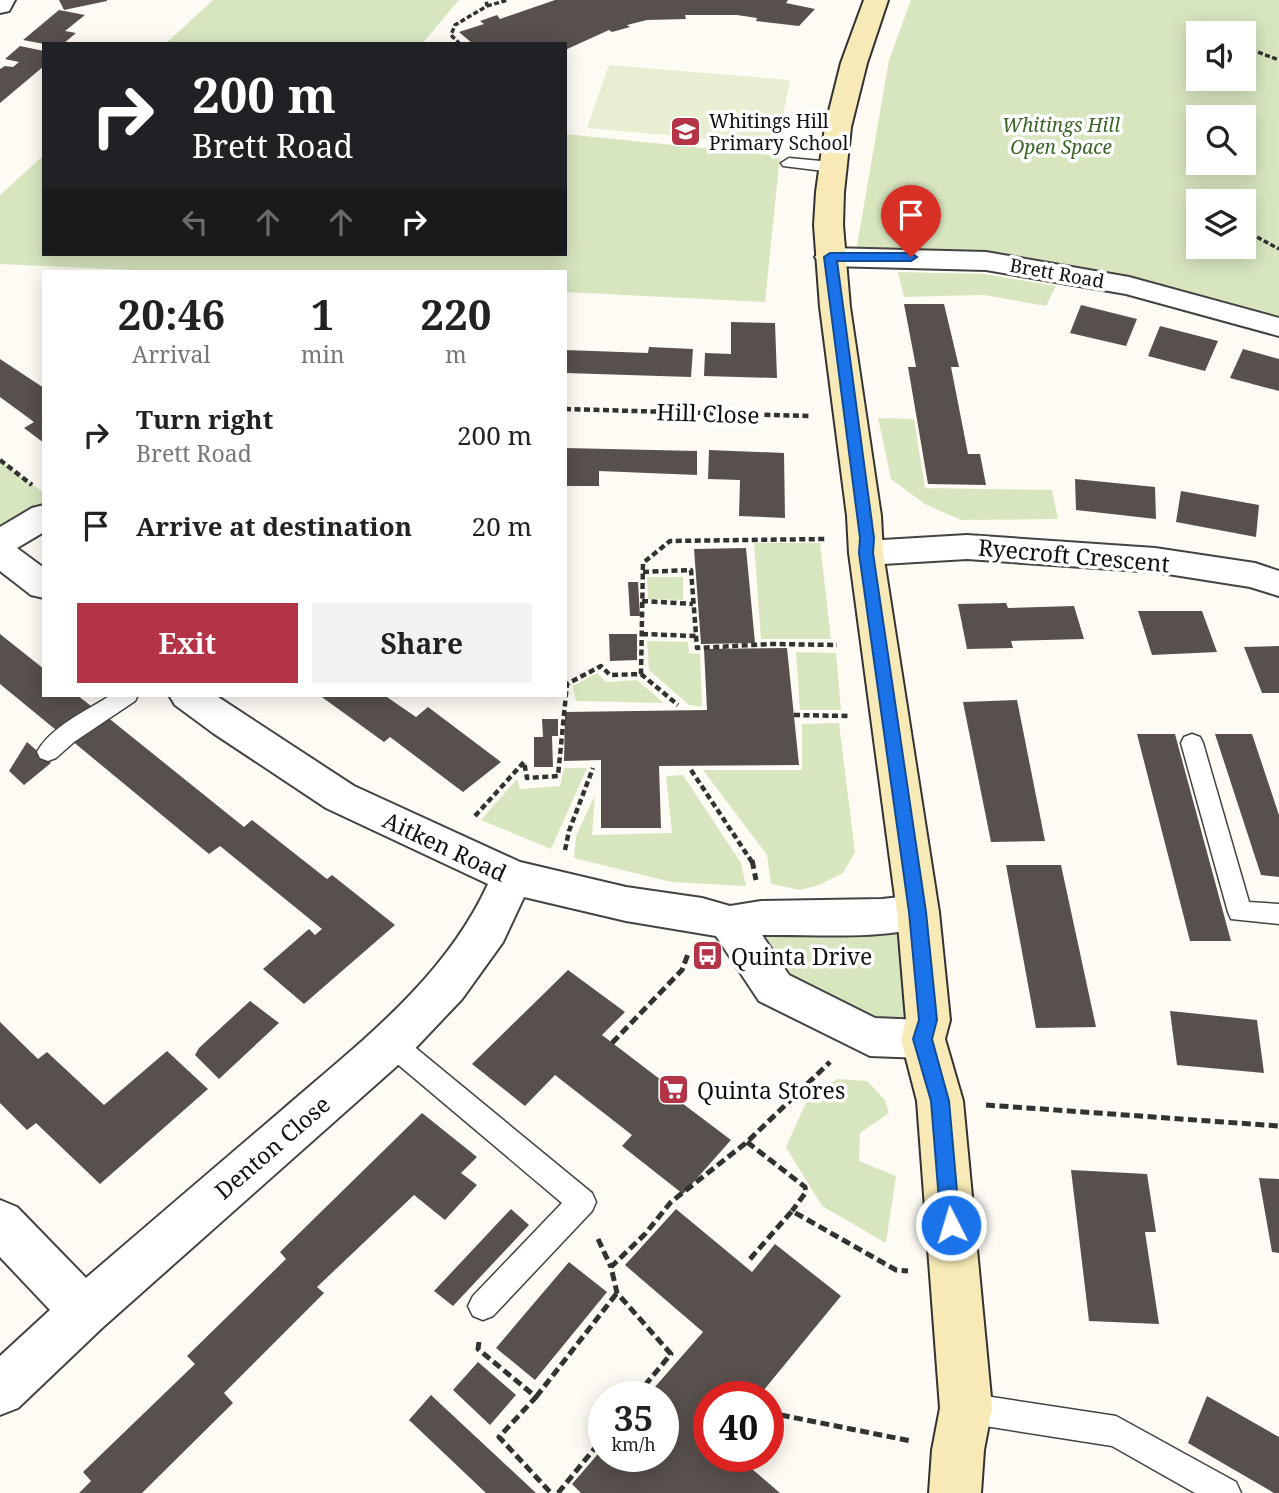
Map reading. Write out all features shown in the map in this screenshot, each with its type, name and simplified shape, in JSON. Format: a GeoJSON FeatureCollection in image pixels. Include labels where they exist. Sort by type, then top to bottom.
{"type":"FeatureCollection","features":[{"type":"Feature","properties":{"kind":"street"},"geometry":{"type":"LineString","coordinates":[[0,6],[3,0]]}},
{"type":"Feature","properties":{"kind":"street"},"geometry":{"type":"LineString","coordinates":[[876,0],[847,80],[836,127],[832,167],[830,257],[888,716],[918,912],[928,1020],[923,1039],[940,1101],[955,1275],[959,1450]]}},
{"type":"Feature","properties":{"kind":"street","name":"Brett Road"},"geometry":{"type":"LineString","coordinates":[[830,257],[986,261],[1129,286],[1279,327]]}},
{"type":"Feature","properties":{"kind":"street"},"geometry":{"type":"LineString","coordinates":[[0,542],[42,505]]}},
{"type":"Feature","properties":{"kind":"street","name":"Ryecroft Crescent"},"geometry":{"type":"LineString","coordinates":[[866,545],[967,547],[1141,559],[1255,575],[1279,584]]}},
{"type":"Feature","properties":{"kind":"street"},"geometry":{"type":"LineString","coordinates":[[0,553],[42,584]]}},
{"type":"Feature","properties":{"kind":"street","name":"Aitken Road"},"geometry":{"type":"LineString","coordinates":[[191,697],[340,797],[512,877],[626,904],[731,919],[882,916],[918,912]]}},
{"type":"Feature","properties":{"kind":"street","name":"Denton Close"},"geometry":{"type":"LineString","coordinates":[[0,1390],[85,1311],[390,1042],[447,986],[488,930],[512,877]]}},
{"type":"Feature","properties":{"kind":"street"},"geometry":{"type":"LineString","coordinates":[[731,919],[774,988],[870,1037],[923,1039]]}},
{"type":"Feature","properties":{"kind":"street"},"geometry":{"type":"LineString","coordinates":[[0,1223],[85,1311]]}},
{"type":"Feature","properties":{"kind":"lane"},"geometry":{"type":"LineString","coordinates":[[789,163],[832,167]]}},
{"type":"Feature","properties":{"kind":"lane"},"geometry":{"type":"LineString","coordinates":[[48,752],[124,697]]}},
{"type":"Feature","properties":{"kind":"lane"},"geometry":{"type":"LineString","coordinates":[[1192,743],[1240,912],[1279,914]]}},
{"type":"Feature","properties":{"kind":"lane"},"geometry":{"type":"LineString","coordinates":[[390,1042],[582,1202],[483,1306]]}},
{"type":"Feature","properties":{"kind":"lane"},"geometry":{"type":"LineString","coordinates":[[959,1450],[1116,1431],[1225,1493]]}},
{"type":"Feature","properties":{"kind":"path"},"geometry":{"type":"LineString","coordinates":[[486,0],[487,6]]}},
{"type":"Feature","properties":{"kind":"path"},"geometry":{"type":"LineString","coordinates":[[458,42],[451,35],[455,25],[487,6],[508,0]]}},
{"type":"Feature","properties":{"kind":"path"},"geometry":{"type":"LineString","coordinates":[[1256,51],[1279,60]]}},
{"type":"Feature","properties":{"kind":"path"},"geometry":{"type":"LineString","coordinates":[[1256,236],[1279,248]]}},
{"type":"Feature","properties":{"kind":"path","name":"Hill Close"},"geometry":{"type":"LineString","coordinates":[[567,410],[851,417]]}},
{"type":"Feature","properties":{"kind":"path"},"geometry":{"type":"LineString","coordinates":[[0,460],[42,503]]}},
{"type":"Feature","properties":{"kind":"path"},"geometry":{"type":"LineString","coordinates":[[641,674],[643,563],[670,541],[866,545]]}},
{"type":"Feature","properties":{"kind":"path"},"geometry":{"type":"LineString","coordinates":[[643,572],[691,570],[697,648],[772,644],[880,645]]}},
{"type":"Feature","properties":{"kind":"path"},"geometry":{"type":"LineString","coordinates":[[642,601],[693,604]]}},
{"type":"Feature","properties":{"kind":"path"},"geometry":{"type":"LineString","coordinates":[[642,634],[696,636]]}},
{"type":"Feature","properties":{"kind":"path"},"geometry":{"type":"LineString","coordinates":[[567,684],[601,666],[610,675],[641,674],[678,705]]}},
{"type":"Feature","properties":{"kind":"path"},"geometry":{"type":"LineString","coordinates":[[447,848],[524,762],[527,778],[558,776],[566,697]]}},
{"type":"Feature","properties":{"kind":"path"},"geometry":{"type":"LineString","coordinates":[[794,715],[888,716]]}},
{"type":"Feature","properties":{"kind":"path"},"geometry":{"type":"LineString","coordinates":[[557,887],[569,831],[593,768]]}},
{"type":"Feature","properties":{"kind":"path"},"geometry":{"type":"LineString","coordinates":[[612,1043],[731,919],[752,861],[691,771]]}},
{"type":"Feature","properties":{"kind":"path"},"geometry":{"type":"LineString","coordinates":[[648,1381],[671,1354],[617,1293],[611,1267],[645,1234],[671,1202],[747,1142],[825,1065],[870,1037]]}},
{"type":"Feature","properties":{"kind":"path"},"geometry":{"type":"LineString","coordinates":[[940,1101],[1279,1126]]}},
{"type":"Feature","properties":{"kind":"path"},"geometry":{"type":"LineString","coordinates":[[747,1142],[805,1187],[806,1192],[750,1259]]}},
{"type":"Feature","properties":{"kind":"path"},"geometry":{"type":"LineString","coordinates":[[792,1211],[896,1270],[955,1275]]}},
{"type":"Feature","properties":{"kind":"path"},"geometry":{"type":"LineString","coordinates":[[551,1493],[499,1437],[536,1396],[617,1293]]}},
{"type":"Feature","properties":{"kind":"path"},"geometry":{"type":"LineString","coordinates":[[483,1306],[478,1349],[536,1396]]}},
{"type":"Feature","properties":{"kind":"path"},"geometry":{"type":"LineString","coordinates":[[784,1416],[959,1450]]}},
{"type":"Feature","properties":{"kind":"path"},"geometry":{"type":"LineString","coordinates":[[558,1493],[588,1456]]}},
{"type":"Feature","properties":{"kind":"green space"},"geometry":{"type":"Polygon","coordinates":[[[213,0],[459,0],[424,42],[167,42],[213,0]]]}},
{"type":"Feature","properties":{"kind":"green space","name":"Whitings Hill Open Space"},"geometry":{"type":"Polygon","coordinates":[[[911,0],[1279,0],[1279,327],[986,261],[855,257],[889,60],[911,0]]]}},
{"type":"Feature","properties":{"kind":"green space"},"geometry":{"type":"Polygon","coordinates":[[[609,65],[790,80],[777,145],[587,128],[609,65]]]}},
{"type":"Feature","properties":{"kind":"green space"},"geometry":{"type":"Polygon","coordinates":[[[567,134],[780,156],[765,302],[567,292],[567,270],[131,270],[0,264],[0,195],[42,157],[42,256],[567,256],[567,134]]]}},
{"type":"Feature","properties":{"kind":"green space"},"geometry":{"type":"Polygon","coordinates":[[[898,272],[984,274],[1056,286],[1046,306],[984,295],[904,297],[898,272]]]}},
{"type":"Feature","properties":{"kind":"green space"},"geometry":{"type":"Polygon","coordinates":[[[878,418],[914,419],[925,488],[1052,490],[1058,519],[961,520],[925,504],[891,479],[878,418]]]}},
{"type":"Feature","properties":{"kind":"green space"},"geometry":{"type":"Polygon","coordinates":[[[0,460],[42,492],[42,517],[0,543],[0,460]]]}},
{"type":"Feature","properties":{"kind":"green space"},"geometry":{"type":"Polygon","coordinates":[[[754,543],[820,543],[831,639],[761,639],[754,543]]]}},
{"type":"Feature","properties":{"kind":"green space"},"geometry":{"type":"Polygon","coordinates":[[[647,577],[683,577],[683,600],[648,599],[647,577]]]}},
{"type":"Feature","properties":{"kind":"green space"},"geometry":{"type":"Polygon","coordinates":[[[647,641],[688,642],[689,653],[700,654],[702,707],[689,705],[649,670],[647,641]]]}},
{"type":"Feature","properties":{"kind":"green space"},"geometry":{"type":"Polygon","coordinates":[[[796,652],[836,653],[841,710],[800,710],[796,652]]]}},
{"type":"Feature","properties":{"kind":"green space"},"geometry":{"type":"Polygon","coordinates":[[[597,673],[606,682],[637,680],[664,703],[576,701],[573,686],[597,673]]]}},
{"type":"Feature","properties":{"kind":"green space"},"geometry":{"type":"Polygon","coordinates":[[[839,723],[855,852],[843,873],[819,885],[800,890],[771,884],[767,855],[703,770],[802,770],[802,724],[839,723]]]}},
{"type":"Feature","properties":{"kind":"green space"},"geometry":{"type":"Polygon","coordinates":[[[564,768],[587,768],[551,849],[481,820],[517,779],[520,789],[560,786],[564,768]]]}},
{"type":"Feature","properties":{"kind":"green space"},"geometry":{"type":"Polygon","coordinates":[[[683,775],[741,863],[746,886],[671,882],[574,858],[576,836],[595,795],[592,835],[672,833],[666,776],[683,775]]]}},
{"type":"Feature","properties":{"kind":"green space"},"geometry":{"type":"Polygon","coordinates":[[[907,912],[923,1039],[774,988],[730,923],[907,912]]]}},
{"type":"Feature","properties":{"kind":"green space"},"geometry":{"type":"Polygon","coordinates":[[[837,1079],[867,1081],[885,1100],[889,1113],[860,1133],[859,1161],[896,1176],[886,1243],[822,1206],[786,1147],[808,1098],[837,1079]]]}},
{"type":"Feature","properties":{"kind":"building"},"geometry":{"type":"Polygon","coordinates":[[[59,0],[107,0],[107,1],[64,10],[59,0]]]}},
{"type":"Feature","properties":{"kind":"building"},"geometry":{"type":"Polygon","coordinates":[[[555,0],[788,0],[786,3],[815,9],[799,26],[756,21],[757,18],[737,15],[685,15],[686,19],[647,20],[612,32],[609,30],[567,49],[567,42],[471,42],[459,32],[484,24],[480,21],[497,15],[500,19],[555,0]]]}},
{"type":"Feature","properties":{"kind":"building"},"geometry":{"type":"Polygon","coordinates":[[[59,10],[85,15],[65,31],[76,33],[65,42],[42,44],[23,40],[59,10]]]}},
{"type":"Feature","properties":{"kind":"building"},"geometry":{"type":"Polygon","coordinates":[[[20,46],[42,51],[42,68],[0,103],[0,69],[5,66],[13,67],[19,62],[5,59],[20,46]]]}},
{"type":"Feature","properties":{"kind":"building"},"geometry":{"type":"Polygon","coordinates":[[[904,304],[944,304],[959,367],[951,367],[968,454],[980,454],[986,485],[928,484],[908,367],[916,367],[904,304]]]}},
{"type":"Feature","properties":{"kind":"building"},"geometry":{"type":"Polygon","coordinates":[[[1081,305],[1137,319],[1126,346],[1070,333],[1081,305]]]}},
{"type":"Feature","properties":{"kind":"building"},"geometry":{"type":"Polygon","coordinates":[[[731,322],[775,323],[777,378],[704,376],[705,353],[731,354],[731,322]]]}},
{"type":"Feature","properties":{"kind":"building"},"geometry":{"type":"Polygon","coordinates":[[[1160,326],[1218,341],[1205,371],[1148,356],[1160,326]]]}},
{"type":"Feature","properties":{"kind":"building"},"geometry":{"type":"Polygon","coordinates":[[[649,347],[693,349],[691,377],[567,373],[567,350],[648,353],[649,347]]]}},
{"type":"Feature","properties":{"kind":"building"},"geometry":{"type":"Polygon","coordinates":[[[1243,349],[1279,359],[1279,391],[1230,378],[1243,349]]]}},
{"type":"Feature","properties":{"kind":"building"},"geometry":{"type":"Polygon","coordinates":[[[0,359],[42,387],[42,442],[24,428],[34,422],[0,397],[0,359]]]}},
{"type":"Feature","properties":{"kind":"building"},"geometry":{"type":"Polygon","coordinates":[[[567,448],[697,451],[697,475],[599,471],[599,486],[567,486],[567,448]]]}},
{"type":"Feature","properties":{"kind":"building"},"geometry":{"type":"Polygon","coordinates":[[[709,450],[784,453],[785,518],[739,516],[740,480],[708,479],[709,450]]]}},
{"type":"Feature","properties":{"kind":"building"},"geometry":{"type":"Polygon","coordinates":[[[1075,479],[1155,487],[1156,519],[1076,510],[1075,479]]]}},
{"type":"Feature","properties":{"kind":"building"},"geometry":{"type":"Polygon","coordinates":[[[1181,491],[1259,505],[1256,537],[1176,522],[1181,491]]]}},
{"type":"Feature","properties":{"kind":"building"},"geometry":{"type":"Polygon","coordinates":[[[746,548],[755,643],[701,644],[694,549],[746,548]]]}},
{"type":"Feature","properties":{"kind":"building"},"geometry":{"type":"Polygon","coordinates":[[[628,582],[638,582],[640,616],[630,616],[628,582]]]}},
{"type":"Feature","properties":{"kind":"building"},"geometry":{"type":"Polygon","coordinates":[[[1006,603],[1008,608],[1074,606],[1084,639],[1011,641],[1013,648],[967,649],[958,604],[1006,603]]]}},
{"type":"Feature","properties":{"kind":"building"},"geometry":{"type":"Polygon","coordinates":[[[1138,611],[1202,611],[1217,652],[1152,655],[1138,611]]]}},
{"type":"Feature","properties":{"kind":"building"},"geometry":{"type":"Polygon","coordinates":[[[0,634],[42,667],[42,697],[80,697],[91,706],[56,730],[0,684],[0,634]]]}},
{"type":"Feature","properties":{"kind":"building"},"geometry":{"type":"Polygon","coordinates":[[[609,634],[637,634],[637,660],[610,661],[609,634]]]}},
{"type":"Feature","properties":{"kind":"building"},"geometry":{"type":"Polygon","coordinates":[[[1279,646],[1279,693],[1262,693],[1244,647],[1279,646]]]}},
{"type":"Feature","properties":{"kind":"building"},"geometry":{"type":"Polygon","coordinates":[[[787,648],[799,765],[659,766],[661,828],[601,828],[601,760],[564,761],[565,712],[707,710],[704,649],[787,648]]]}},
{"type":"Feature","properties":{"kind":"building"},"geometry":{"type":"Polygon","coordinates":[[[322,697],[387,697],[416,717],[428,707],[501,762],[463,792],[390,737],[384,742],[322,697]]]}},
{"type":"Feature","properties":{"kind":"building"},"geometry":{"type":"Polygon","coordinates":[[[1017,700],[1045,841],[991,842],[963,702],[1017,700]]]}},
{"type":"Feature","properties":{"kind":"building"},"geometry":{"type":"Polygon","coordinates":[[[106,716],[244,827],[252,820],[327,879],[332,875],[395,925],[304,1004],[263,969],[309,929],[315,935],[322,929],[220,846],[209,854],[71,740],[106,716]]]}},
{"type":"Feature","properties":{"kind":"building"},"geometry":{"type":"Polygon","coordinates":[[[542,719],[558,719],[558,736],[552,736],[553,767],[534,767],[534,737],[543,737],[542,719]]]}},
{"type":"Feature","properties":{"kind":"building"},"geometry":{"type":"Polygon","coordinates":[[[1137,734],[1175,734],[1231,941],[1190,941],[1137,734]]]}},
{"type":"Feature","properties":{"kind":"building"},"geometry":{"type":"Polygon","coordinates":[[[1215,734],[1252,734],[1279,815],[1279,877],[1261,875],[1215,734]]]}},
{"type":"Feature","properties":{"kind":"building"},"geometry":{"type":"Polygon","coordinates":[[[27,742],[51,763],[24,785],[9,771],[27,742]]]}},
{"type":"Feature","properties":{"kind":"building"},"geometry":{"type":"Polygon","coordinates":[[[1006,865],[1061,865],[1096,1027],[1036,1028],[1006,865]]]}},
{"type":"Feature","properties":{"kind":"building"},"geometry":{"type":"Polygon","coordinates":[[[568,970],[625,1012],[602,1035],[674,1090],[670,1094],[731,1140],[683,1194],[622,1146],[632,1135],[555,1075],[525,1106],[472,1064],[568,970]]]}},
{"type":"Feature","properties":{"kind":"building"},"geometry":{"type":"Polygon","coordinates":[[[250,1001],[279,1023],[219,1079],[195,1055],[199,1048],[250,1001]]]}},
{"type":"Feature","properties":{"kind":"building"},"geometry":{"type":"Polygon","coordinates":[[[1170,1011],[1257,1020],[1264,1073],[1177,1065],[1170,1011]]]}},
{"type":"Feature","properties":{"kind":"building"},"geometry":{"type":"Polygon","coordinates":[[[0,1022],[38,1059],[47,1052],[104,1105],[167,1051],[208,1089],[100,1184],[36,1123],[27,1130],[0,1103],[0,1022]]]}},
{"type":"Feature","properties":{"kind":"building"},"geometry":{"type":"Polygon","coordinates":[[[422,1113],[477,1157],[461,1173],[477,1185],[445,1220],[414,1195],[317,1287],[324,1293],[224,1393],[233,1403],[142,1493],[79,1493],[91,1481],[83,1472],[195,1364],[187,1356],[286,1259],[280,1252],[422,1113]]]}},
{"type":"Feature","properties":{"kind":"building"},"geometry":{"type":"Polygon","coordinates":[[[1071,1170],[1147,1174],[1156,1232],[1145,1232],[1159,1324],[1089,1321],[1071,1170]]]}},
{"type":"Feature","properties":{"kind":"building"},"geometry":{"type":"Polygon","coordinates":[[[1259,1178],[1279,1179],[1279,1253],[1272,1252],[1259,1178]]]}},
{"type":"Feature","properties":{"kind":"building"},"geometry":{"type":"Polygon","coordinates":[[[511,1209],[529,1225],[453,1306],[434,1291],[511,1209]]]}},
{"type":"Feature","properties":{"kind":"building"},"geometry":{"type":"Polygon","coordinates":[[[676,1209],[752,1272],[775,1244],[841,1296],[771,1381],[693,1381],[693,1472],[756,1472],[780,1493],[581,1493],[572,1484],[588,1466],[588,1472],[679,1472],[679,1381],[660,1381],[703,1332],[625,1265],[676,1209]]]}},
{"type":"Feature","properties":{"kind":"building"},"geometry":{"type":"Polygon","coordinates":[[[569,1262],[607,1292],[535,1380],[496,1348],[569,1262]]]}},
{"type":"Feature","properties":{"kind":"building"},"geometry":{"type":"Polygon","coordinates":[[[478,1362],[516,1395],[490,1425],[453,1390],[478,1362]]]}},
{"type":"Feature","properties":{"kind":"building"},"geometry":{"type":"Polygon","coordinates":[[[431,1395],[536,1493],[486,1493],[409,1420],[431,1395]]]}},
{"type":"Feature","properties":{"kind":"building"},"geometry":{"type":"Polygon","coordinates":[[[1207,1396],[1279,1437],[1279,1493],[1274,1493],[1188,1443],[1207,1396]]]}},
{"type":"Feature","properties":{"kind":"place","name":"Whitings Hill Primary School"},"geometry":{"type":"Point","coordinates":[686,132]}},
{"type":"Feature","properties":{"kind":"place","name":"Quinta Drive"},"geometry":{"type":"Point","coordinates":[708,956]}},
{"type":"Feature","properties":{"kind":"place","name":"Quinta Stores"},"geometry":{"type":"Point","coordinates":[674,1090]}},
{"type":"Feature","properties":{"kind":"route"},"geometry":{"type":"LineString","coordinates":[[911,257],[830,257],[867,538],[866,553],[918,912],[928,1020],[923,1039],[940,1101],[951,1225]]}}]}
